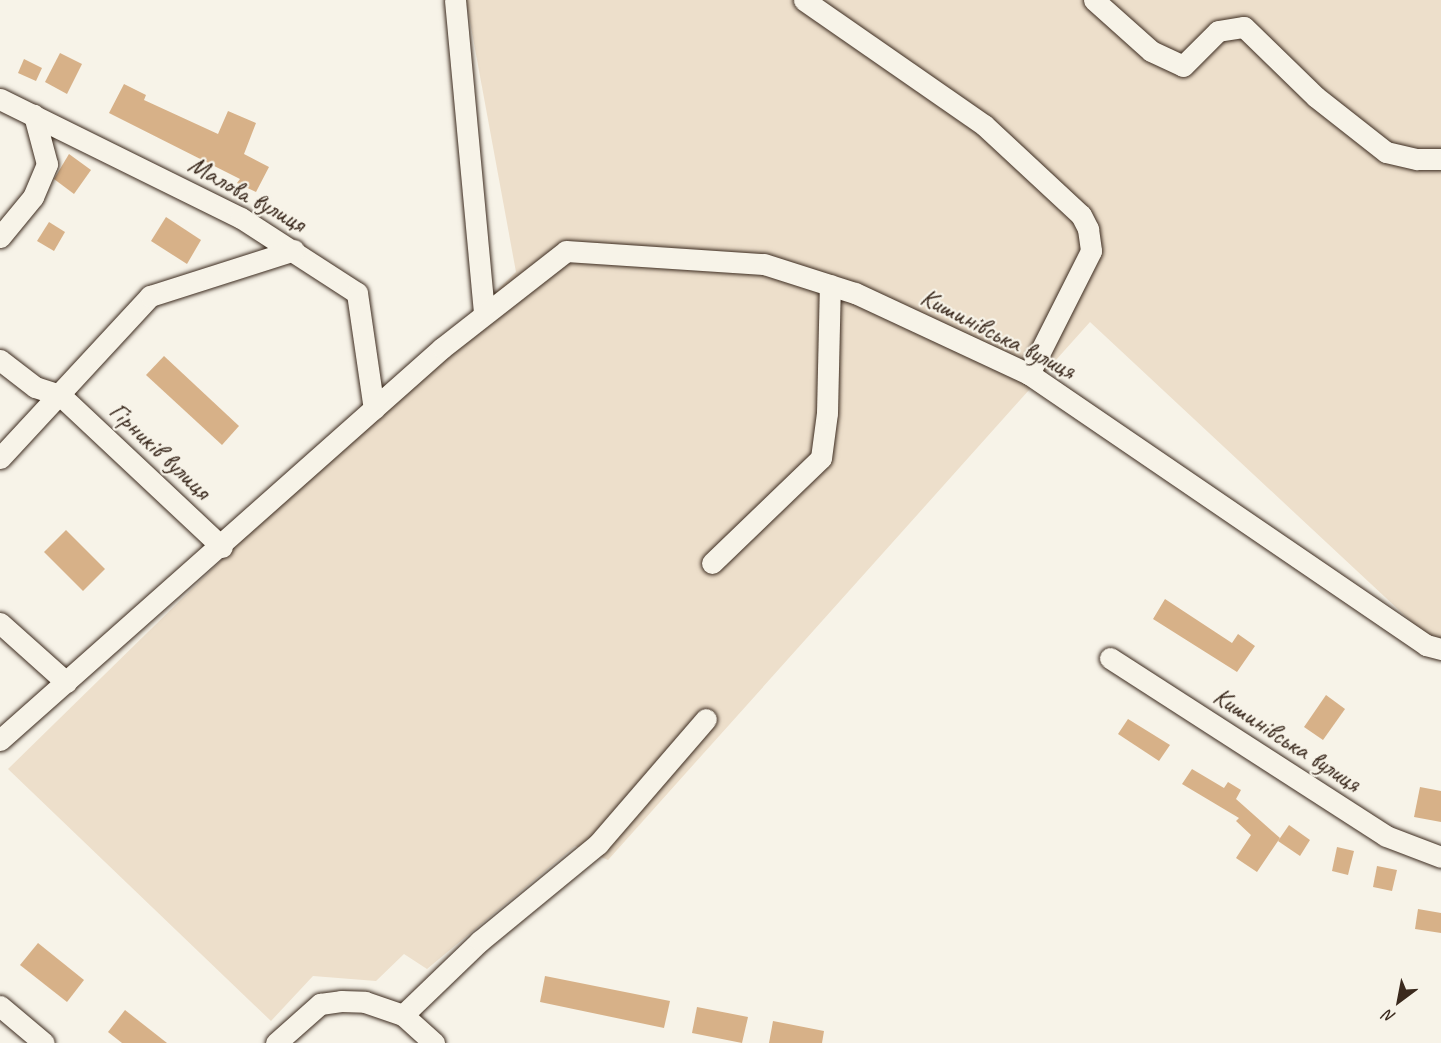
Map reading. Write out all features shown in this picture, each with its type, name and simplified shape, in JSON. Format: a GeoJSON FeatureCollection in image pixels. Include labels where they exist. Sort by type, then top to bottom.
{"type":"FeatureCollection","features":[{"type":"Feature","properties":{"kind":"street"},"geometry":{"type":"LineString","coordinates":[[455,0],[484,312]]}},
{"type":"Feature","properties":{"kind":"street"},"geometry":{"type":"LineString","coordinates":[[804,0],[984,125],[1082,215],[1088,229],[1091,251],[1029,374]]}},
{"type":"Feature","properties":{"kind":"street"},"geometry":{"type":"LineString","coordinates":[[1094,0],[1150,51],[1183,66],[1218,31],[1244,27],[1316,97],[1386,152],[1417,159],[1441,159]]}},
{"type":"Feature","properties":{"kind":"street","name":"Малова вулиця"},"geometry":{"type":"LineString","coordinates":[[0,99],[241,218],[294,250],[357,293],[375,409]]}},
{"type":"Feature","properties":{"kind":"street"},"geometry":{"type":"LineString","coordinates":[[0,237],[33,197],[47,164],[34,115]]}},
{"type":"Feature","properties":{"kind":"street"},"geometry":{"type":"LineString","coordinates":[[0,458],[150,296],[294,250]]}},
{"type":"Feature","properties":{"kind":"street","name":"Кишинівська вулиця"},"geometry":{"type":"LineString","coordinates":[[0,740],[222,547],[484,312],[566,251],[764,264],[830,285],[1029,374],[1426,645],[1441,649]]}},
{"type":"Feature","properties":{"kind":"street"},"geometry":{"type":"LineString","coordinates":[[712,563],[821,458],[827,413],[830,285]]}},
{"type":"Feature","properties":{"kind":"street","name":"Гірників вулиця"},"geometry":{"type":"LineString","coordinates":[[0,360],[35,387],[60,395],[222,547]]}},
{"type":"Feature","properties":{"kind":"street"},"geometry":{"type":"LineString","coordinates":[[0,624],[66,682]]}},
{"type":"Feature","properties":{"kind":"street","name":"Кишинівська вулиця"},"geometry":{"type":"LineString","coordinates":[[1110,658],[1386,836],[1441,857]]}},
{"type":"Feature","properties":{"kind":"street"},"geometry":{"type":"LineString","coordinates":[[403,1015],[480,941],[598,844],[706,719]]}},
{"type":"Feature","properties":{"kind":"street"},"geometry":{"type":"LineString","coordinates":[[276,1043],[320,1004],[365,1002],[403,1015],[434,1043]]}},
{"type":"Feature","properties":{"kind":"street"},"geometry":{"type":"LineString","coordinates":[[0,1006],[44,1043]]}},
{"type":"Feature","properties":{"kind":"shaded area"},"geometry":{"type":"Polygon","coordinates":[[[466,0],[1441,0],[1441,642],[1430,639],[1090,322],[608,860],[575,846],[427,969],[404,954],[376,981],[313,976],[271,1021],[8,769],[516,272],[466,0]]]}},
{"type":"Feature","properties":{"kind":"building"},"geometry":{"type":"Polygon","coordinates":[[[60,53],[82,64],[67,94],[45,82],[60,53]]]}},
{"type":"Feature","properties":{"kind":"building"},"geometry":{"type":"Polygon","coordinates":[[[24,59],[42,68],[36,81],[18,73],[24,59]]]}},
{"type":"Feature","properties":{"kind":"building"},"geometry":{"type":"Polygon","coordinates":[[[124,84],[146,95],[144,100],[218,134],[228,111],[256,123],[244,154],[269,167],[256,192],[237,183],[240,179],[109,113],[124,84]]]}},
{"type":"Feature","properties":{"kind":"building"},"geometry":{"type":"Polygon","coordinates":[[[69,154],[91,170],[74,194],[54,179],[69,154]]]}},
{"type":"Feature","properties":{"kind":"building"},"geometry":{"type":"Polygon","coordinates":[[[166,217],[201,240],[187,264],[151,241],[166,217]]]}},
{"type":"Feature","properties":{"kind":"building"},"geometry":{"type":"Polygon","coordinates":[[[49,222],[65,232],[54,251],[37,241],[49,222]]]}},
{"type":"Feature","properties":{"kind":"building"},"geometry":{"type":"Polygon","coordinates":[[[164,356],[239,426],[222,445],[146,375],[164,356]]]}},
{"type":"Feature","properties":{"kind":"building"},"geometry":{"type":"Polygon","coordinates":[[[66,530],[105,569],[83,591],[44,552],[66,530]]]}},
{"type":"Feature","properties":{"kind":"building"},"geometry":{"type":"Polygon","coordinates":[[[1165,599],[1232,643],[1238,634],[1255,646],[1237,672],[1153,619],[1165,599]]]}},
{"type":"Feature","properties":{"kind":"building"},"geometry":{"type":"Polygon","coordinates":[[[1326,695],[1345,709],[1323,740],[1304,727],[1326,695]]]}},
{"type":"Feature","properties":{"kind":"building"},"geometry":{"type":"Polygon","coordinates":[[[1128,719],[1170,745],[1159,761],[1118,734],[1128,719]]]}},
{"type":"Feature","properties":{"kind":"building"},"geometry":{"type":"Polygon","coordinates":[[[1192,769],[1224,788],[1228,782],[1241,790],[1236,799],[1280,838],[1257,872],[1236,858],[1251,835],[1236,821],[1239,818],[1182,784],[1192,769]]]}},
{"type":"Feature","properties":{"kind":"building"},"geometry":{"type":"Polygon","coordinates":[[[1420,787],[1441,791],[1441,822],[1414,817],[1420,787]]]}},
{"type":"Feature","properties":{"kind":"building"},"geometry":{"type":"Polygon","coordinates":[[[1289,825],[1310,840],[1300,856],[1278,841],[1289,825]]]}},
{"type":"Feature","properties":{"kind":"building"},"geometry":{"type":"Polygon","coordinates":[[[1337,847],[1354,851],[1348,875],[1332,871],[1337,847]]]}},
{"type":"Feature","properties":{"kind":"building"},"geometry":{"type":"Polygon","coordinates":[[[1377,866],[1397,870],[1392,891],[1373,887],[1377,866]]]}},
{"type":"Feature","properties":{"kind":"building"},"geometry":{"type":"Polygon","coordinates":[[[1418,909],[1441,913],[1441,933],[1415,929],[1418,909]]]}},
{"type":"Feature","properties":{"kind":"building"},"geometry":{"type":"Polygon","coordinates":[[[38,943],[84,980],[67,1002],[20,965],[38,943]]]}},
{"type":"Feature","properties":{"kind":"building"},"geometry":{"type":"Polygon","coordinates":[[[545,976],[670,1001],[664,1028],[540,1002],[545,976]]]}},
{"type":"Feature","properties":{"kind":"building"},"geometry":{"type":"Polygon","coordinates":[[[697,1007],[748,1017],[742,1043],[692,1033],[697,1007]]]}},
{"type":"Feature","properties":{"kind":"building"},"geometry":{"type":"Polygon","coordinates":[[[125,1010],[167,1043],[122,1043],[108,1032],[125,1010]]]}},
{"type":"Feature","properties":{"kind":"building"},"geometry":{"type":"Polygon","coordinates":[[[773,1021],[824,1031],[822,1043],[769,1043],[773,1021]]]}}]}
